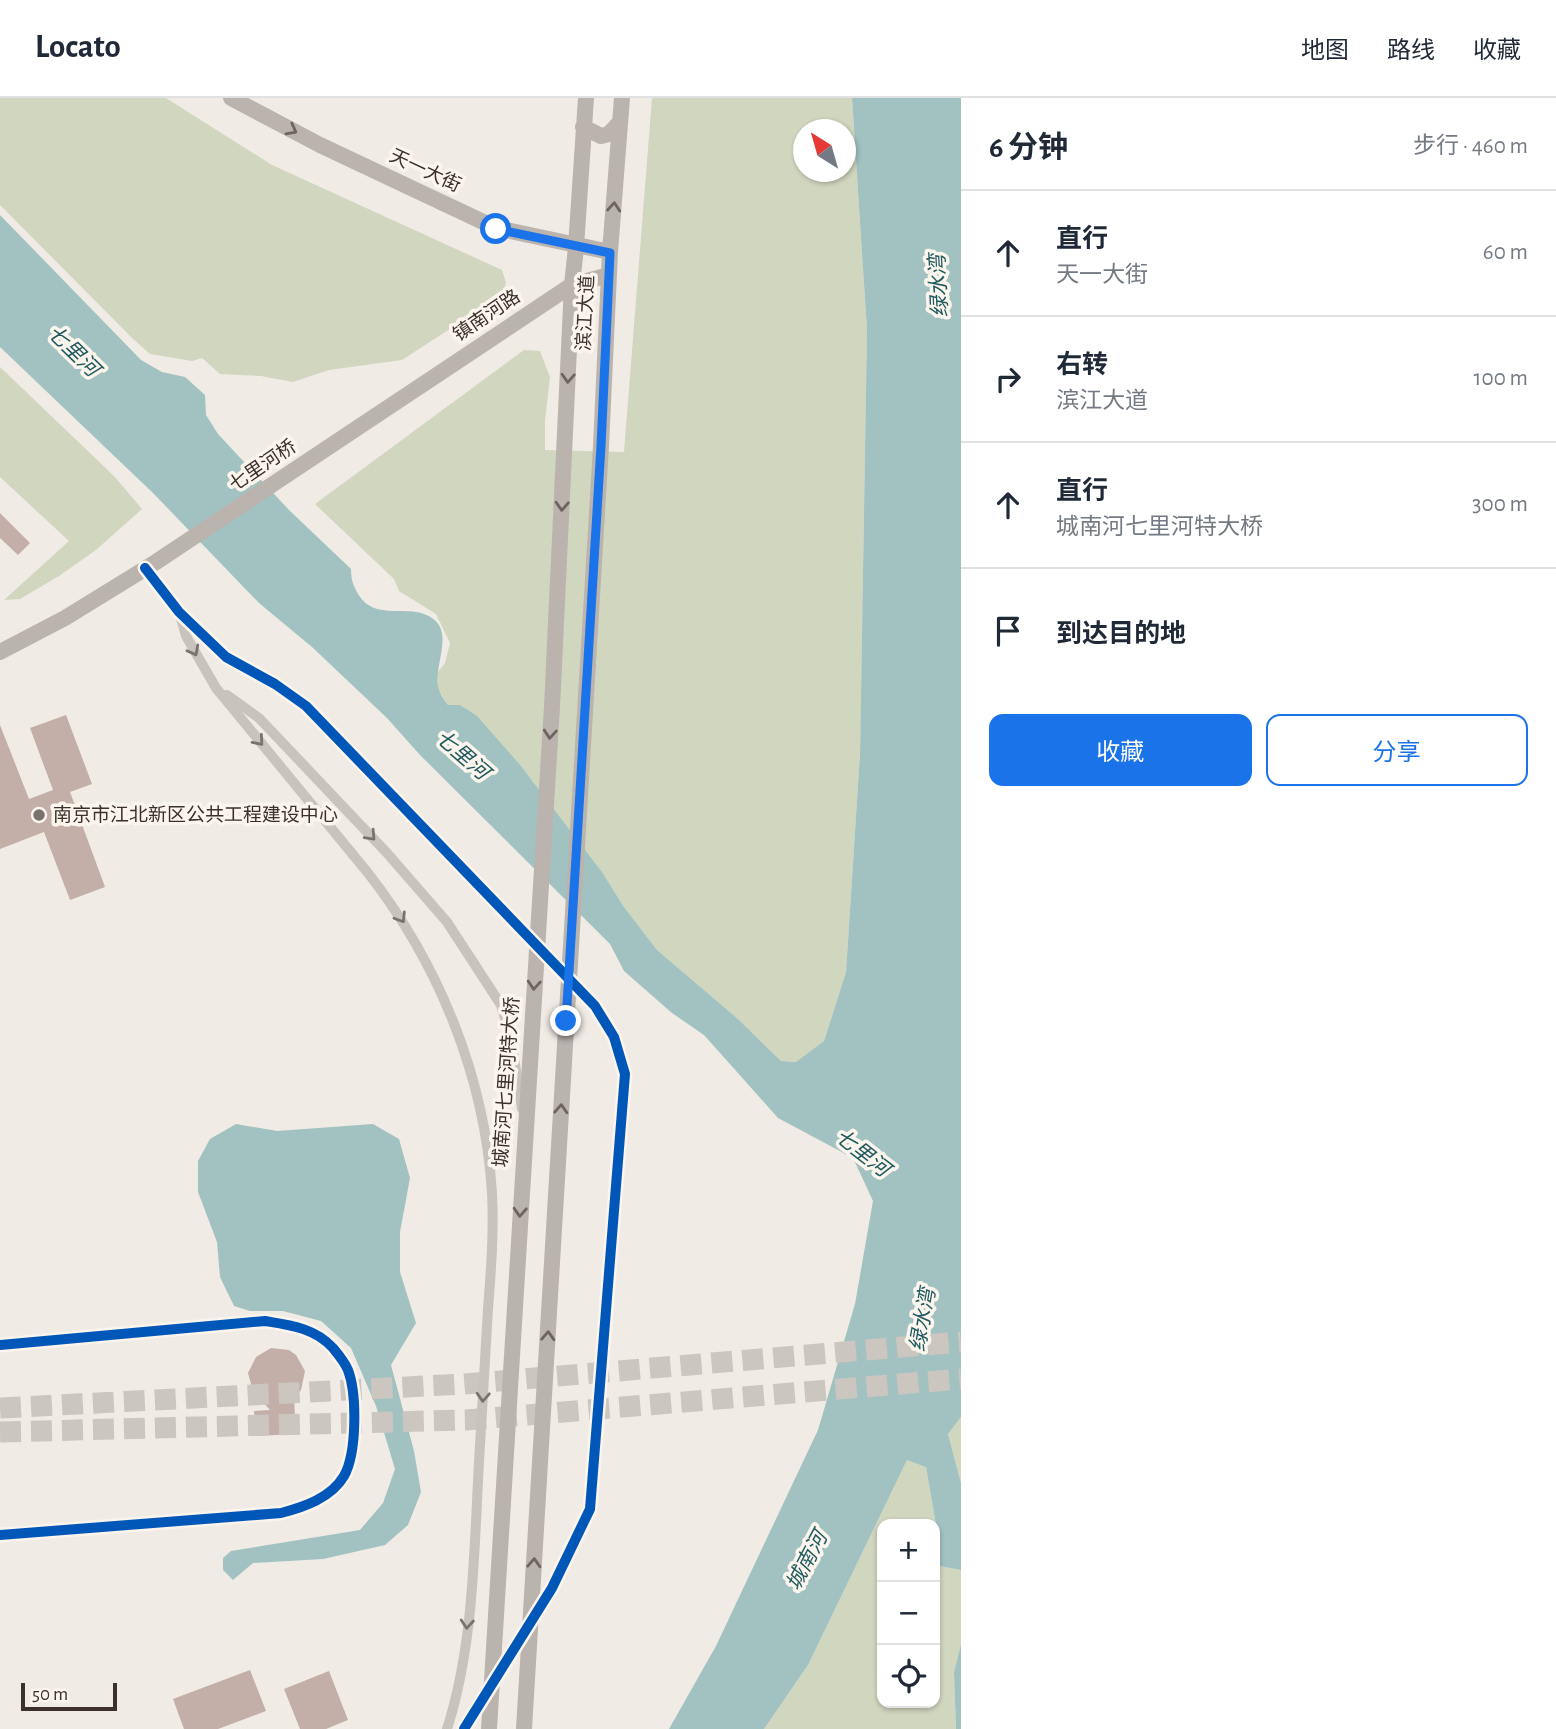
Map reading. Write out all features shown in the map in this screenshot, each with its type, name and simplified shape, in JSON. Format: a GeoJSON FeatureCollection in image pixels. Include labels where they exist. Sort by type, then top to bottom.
{"type":"FeatureCollection","features":[{"type":"Feature","properties":{"kind":"main road","name":"天一大街"},"geometry":{"type":"LineString","coordinates":[[231,98],[320,145],[496,229],[610,253]]}},
{"type":"Feature","properties":{"kind":"main road","name":"滨江大道"},"geometry":{"type":"LineString","coordinates":[[565,438],[572,285],[586,98]]}},
{"type":"Feature","properties":{"kind":"main road","name":"滨江大道"},"geometry":{"type":"LineString","coordinates":[[524,1729],[601,446],[610,253],[622,98]]}},
{"type":"Feature","properties":{"kind":"main road"},"geometry":{"type":"LineString","coordinates":[[583,127],[601,136],[609,134],[620,122]]}},
{"type":"Feature","properties":{"kind":"main road","name":"镇南河路"},"geometry":{"type":"LineString","coordinates":[[394,404],[572,285],[609,275]]}},
{"type":"Feature","properties":{"kind":"main road","name":"七里河桥"},"geometry":{"type":"LineString","coordinates":[[150,565],[394,404]]}},
{"type":"Feature","properties":{"kind":"main road","name":"城南河七里河特大桥"},"geometry":{"type":"LineString","coordinates":[[489,1729],[552,707],[565,438]]}},
{"type":"Feature","properties":{"kind":"main road"},"geometry":{"type":"LineString","coordinates":[[0,652],[65,618],[150,565]]}},
{"type":"Feature","properties":{"kind":"street"},"geometry":{"type":"LineString","coordinates":[[150,565],[179,612],[226,657],[275,684],[306,706],[594,1006],[614,1037],[625,1074],[590,1509],[552,1588],[464,1729]]}},
{"type":"Feature","properties":{"kind":"street"},"geometry":{"type":"LineString","coordinates":[[179,612],[186,636],[216,688],[368,873],[415,941],[453,1021],[471,1075],[484,1132],[492,1193],[492,1246],[465,1657],[447,1729]]}},
{"type":"Feature","properties":{"kind":"street"},"geometry":{"type":"LineString","coordinates":[[216,688],[259,718],[387,853],[447,922],[502,1005],[511,1039],[525,1130]]}},
{"type":"Feature","properties":{"kind":"street"},"geometry":{"type":"LineString","coordinates":[[0,1345],[265,1321],[304,1327],[332,1347],[348,1370],[354,1402],[352,1447],[344,1475],[332,1490],[308,1506],[281,1513],[0,1535]]}},
{"type":"Feature","properties":{"kind":"green space"},"geometry":{"type":"Polygon","coordinates":[[[0,98],[166,98],[272,165],[502,270],[506,283],[502,295],[402,360],[329,370],[293,382],[261,376],[220,374],[202,358],[192,361],[150,354],[0,205],[0,98]]]}},
{"type":"Feature","properties":{"kind":"green space"},"geometry":{"type":"Polygon","coordinates":[[[652,98],[852,98],[853,119],[793,119],[793,182],[856,182],[856,160],[867,330],[860,754],[846,972],[824,1041],[797,1062],[781,1061],[738,1019],[657,950],[624,907],[602,872],[521,766],[448,705],[438,689],[437,673],[445,663],[450,643],[436,614],[399,591],[394,579],[315,504],[524,350],[540,351],[550,377],[545,450],[624,452],[652,98]]]}},
{"type":"Feature","properties":{"kind":"green space"},"geometry":{"type":"Polygon","coordinates":[[[0,367],[114,476],[142,509],[96,550],[59,576],[20,599],[4,600],[69,541],[0,477],[0,367]]]}},
{"type":"Feature","properties":{"kind":"green space"},"geometry":{"type":"Polygon","coordinates":[[[961,1417],[961,1483],[948,1434],[961,1417]]]}},
{"type":"Feature","properties":{"kind":"green space"},"geometry":{"type":"Polygon","coordinates":[[[907,1460],[926,1466],[935,1519],[879,1519],[907,1460]]]}},
{"type":"Feature","properties":{"kind":"green space"},"geometry":{"type":"Polygon","coordinates":[[[877,1522],[877,1708],[940,1708],[940,1566],[961,1570],[961,1644],[954,1672],[956,1729],[764,1729],[808,1665],[877,1522]]]}},
{"type":"Feature","properties":{"kind":"water"},"geometry":{"type":"Polygon","coordinates":[[[852,98],[961,98],[961,1417],[948,1434],[961,1483],[961,1570],[940,1566],[940,1519],[935,1519],[926,1467],[907,1460],[808,1665],[764,1729],[669,1729],[716,1646],[818,1430],[855,1304],[873,1201],[853,1158],[778,1118],[704,1035],[672,1013],[624,971],[610,944],[420,755],[387,718],[312,647],[259,603],[153,493],[0,347],[0,215],[141,360],[162,372],[185,377],[205,395],[206,415],[218,434],[289,510],[351,569],[355,588],[365,603],[383,610],[423,614],[438,624],[443,641],[437,678],[441,694],[448,705],[460,705],[477,716],[521,766],[602,872],[624,907],[657,950],[738,1019],[781,1061],[796,1062],[824,1041],[846,972],[860,754],[867,330],[856,160],[856,119],[853,119],[852,98]]]}},
{"type":"Feature","properties":{"kind":"water"},"geometry":{"type":"Polygon","coordinates":[[[236,1124],[277,1131],[373,1124],[399,1139],[410,1178],[400,1232],[400,1272],[416,1323],[391,1365],[414,1451],[421,1492],[408,1525],[385,1545],[323,1559],[253,1563],[233,1580],[223,1570],[223,1558],[231,1551],[360,1530],[383,1503],[395,1469],[376,1406],[351,1348],[321,1321],[283,1311],[250,1311],[234,1306],[220,1277],[217,1242],[198,1192],[198,1161],[210,1139],[236,1124]]]}},
{"type":"Feature","properties":{"kind":"water"},"geometry":{"type":"Polygon","coordinates":[[[961,1644],[961,1729],[956,1729],[954,1672],[961,1644]]]}},
{"type":"Feature","properties":{"kind":"building"},"geometry":{"type":"Polygon","coordinates":[[[0,513],[30,543],[18,555],[0,538],[0,513]]]}},
{"type":"Feature","properties":{"kind":"building","name":"南京市江北新区公共工程建设中心"},"geometry":{"type":"Polygon","coordinates":[[[66,715],[92,784],[70,792],[105,887],[70,900],[44,832],[0,849],[0,725],[29,799],[53,790],[30,728],[66,715]]]}},
{"type":"Feature","properties":{"kind":"building"},"geometry":{"type":"Polygon","coordinates":[[[271,1348],[289,1350],[296,1355],[305,1371],[301,1390],[294,1399],[296,1434],[256,1436],[254,1411],[270,1410],[253,1391],[248,1373],[256,1357],[271,1348]]]}},
{"type":"Feature","properties":{"kind":"building"},"geometry":{"type":"Polygon","coordinates":[[[250,1670],[266,1711],[218,1729],[184,1729],[173,1699],[250,1670]]]}},
{"type":"Feature","properties":{"kind":"building"},"geometry":{"type":"Polygon","coordinates":[[[329,1671],[348,1720],[326,1729],[300,1729],[284,1689],[329,1671]]]}},
{"type":"Feature","properties":{"kind":"tunnel"},"geometry":{"type":"LineString","coordinates":[[0,1408],[464,1384],[961,1342]]}},
{"type":"Feature","properties":{"kind":"tunnel"},"geometry":{"type":"LineString","coordinates":[[0,1432],[466,1420],[961,1379]]}},
{"type":"Feature","properties":{"kind":"cycle path"},"geometry":{"type":"LineString","coordinates":[[145,568],[179,612],[226,657],[275,684],[306,706],[595,1006],[614,1037],[625,1074],[590,1509],[552,1588],[464,1729]]}},
{"type":"Feature","properties":{"kind":"cycle path"},"geometry":{"type":"LineString","coordinates":[[0,1345],[265,1321],[293,1326],[326,1341],[345,1364],[353,1393],[354,1423],[348,1466],[339,1484],[324,1496],[299,1508],[281,1513],[0,1535]]}},
{"type":"Feature","properties":{"kind":"place","name":"南京市江北新区公共工程建设中心"},"geometry":{"type":"Point","coordinates":[39,815]}},
{"type":"Feature","properties":{"kind":"route"},"geometry":{"type":"LineString","coordinates":[[496,229],[610,253],[566,1021]]}},
{"type":"Feature","properties":{"kind":"water label","name":"绿水湾"},"geometry":{"type":"Point","coordinates":[939,286]}},
{"type":"Feature","properties":{"kind":"water label","name":"七里河"},"geometry":{"type":"Point","coordinates":[73,351]}},
{"type":"Feature","properties":{"kind":"water label","name":"七里河"},"geometry":{"type":"Point","coordinates":[462,755]}},
{"type":"Feature","properties":{"kind":"water label","name":"七里河"},"geometry":{"type":"Point","coordinates":[862,1153]}},
{"type":"Feature","properties":{"kind":"water label","name":"绿水湾"},"geometry":{"type":"Point","coordinates":[923,1320]}},
{"type":"Feature","properties":{"kind":"water label","name":"城南河"},"geometry":{"type":"Point","coordinates":[807,1561]}}]}
